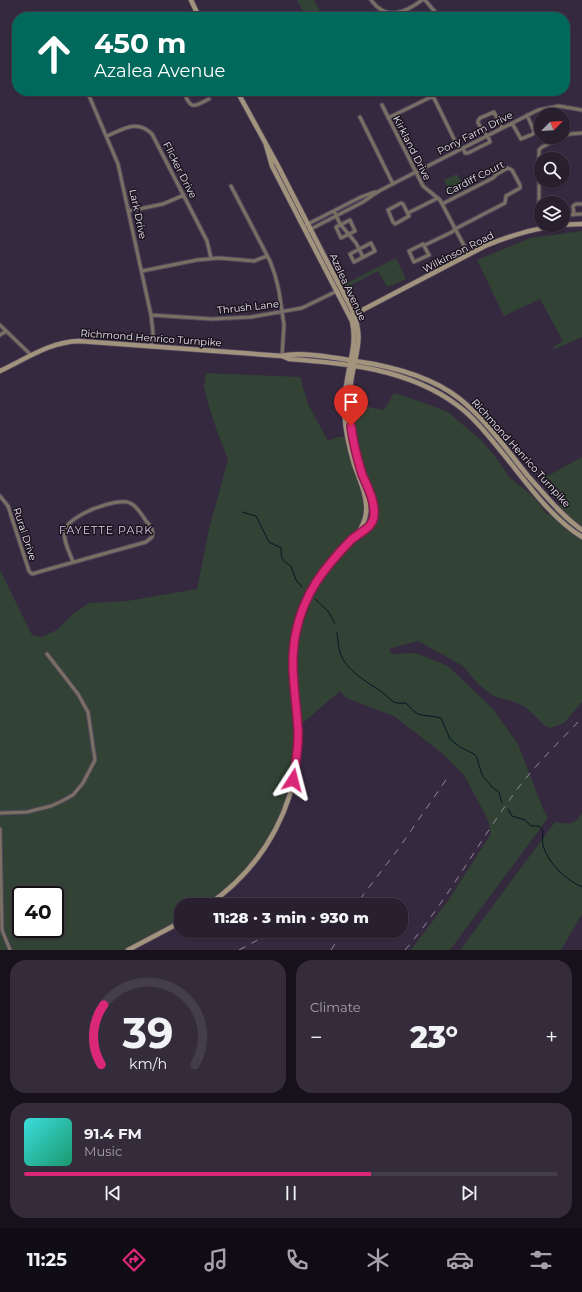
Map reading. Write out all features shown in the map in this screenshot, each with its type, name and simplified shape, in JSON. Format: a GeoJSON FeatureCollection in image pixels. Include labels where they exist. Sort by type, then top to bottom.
{"type":"FeatureCollection","features":[{"type":"Feature","properties":{"kind":"main road"},"geometry":{"type":"LineString","coordinates":[[191,0],[197,12]]}},
{"type":"Feature","properties":{"kind":"main road","name":"Azalea Avenue"},"geometry":{"type":"LineString","coordinates":[[240,96],[278,166],[307,228],[352,316],[359,338],[345,390],[344,410],[354,462],[366,503],[364,520],[358,534]]}},
{"type":"Feature","properties":{"kind":"main road","name":"Wilkinson Road"},"geometry":{"type":"LineString","coordinates":[[352,316],[485,246],[516,234],[548,227],[582,224]]}},
{"type":"Feature","properties":{"kind":"main road","name":"Richmond Henrico Turnpike"},"geometry":{"type":"LineString","coordinates":[[0,371],[30,354],[54,345],[75,341],[282,356],[289,358],[389,367],[419,377],[458,398],[484,423],[552,504],[582,530]]}},
{"type":"Feature","properties":{"kind":"main road","name":"Azalea Avenue"},"geometry":{"type":"LineString","coordinates":[[218,898],[228,891],[252,864],[275,832],[290,796],[298,741],[293,670],[293,647],[299,620],[308,596],[324,570],[358,534],[371,524],[374,514],[355,449],[351,426],[350,393],[353,363]]}},
{"type":"Feature","properties":{"kind":"main road","name":"Richmond Henrico Turnpike"},"geometry":{"type":"LineString","coordinates":[[353,363],[421,384],[457,405],[477,423],[553,513],[582,537]]}},
{"type":"Feature","properties":{"kind":"main road"},"geometry":{"type":"LineString","coordinates":[[128,950],[174,926]]}},
{"type":"Feature","properties":{"kind":"street"},"geometry":{"type":"LineString","coordinates":[[371,0],[376,6],[384,11],[390,12]]}},
{"type":"Feature","properties":{"kind":"street"},"geometry":{"type":"LineString","coordinates":[[399,12],[408,10],[424,0],[435,12]]}},
{"type":"Feature","properties":{"kind":"street","name":"Lark Drive"},"geometry":{"type":"LineString","coordinates":[[90,96],[118,164],[152,315],[153,333],[151,346]]}},
{"type":"Feature","properties":{"kind":"street"},"geometry":{"type":"LineString","coordinates":[[185,96],[189,104],[192,106],[196,106],[209,99]]}},
{"type":"Feature","properties":{"kind":"street"},"geometry":{"type":"LineString","coordinates":[[388,118],[432,97],[434,98],[457,144],[465,153],[488,143],[490,140],[478,123],[480,118],[494,112],[502,128]]}},
{"type":"Feature","properties":{"kind":"street","name":"Kirkland Drive"},"geometry":{"type":"LineString","coordinates":[[382,105],[424,188],[438,198],[469,255]]}},
{"type":"Feature","properties":{"kind":"street","name":"Pony Farm Drive"},"geometry":{"type":"LineString","coordinates":[[307,228],[336,216],[379,191],[527,115],[553,106],[564,106],[582,110]]}},
{"type":"Feature","properties":{"kind":"street"},"geometry":{"type":"LineString","coordinates":[[512,123],[521,139],[533,134],[534,131],[527,115]]}},
{"type":"Feature","properties":{"kind":"street"},"geometry":{"type":"LineString","coordinates":[[360,117],[393,184]]}},
{"type":"Feature","properties":{"kind":"street","name":"Flicker Drive"},"geometry":{"type":"LineString","coordinates":[[107,136],[134,126],[140,126],[149,130],[154,136],[207,241],[211,258]]}},
{"type":"Feature","properties":{"kind":"street"},"geometry":{"type":"LineString","coordinates":[[539,196],[539,150],[542,147],[570,134],[582,133]]}},
{"type":"Feature","properties":{"kind":"street","name":"Cardiff Court"},"geometry":{"type":"LineString","coordinates":[[442,204],[493,178],[508,168],[511,168],[515,175],[520,188],[507,195],[505,203],[455,229]]}},
{"type":"Feature","properties":{"kind":"street"},"geometry":{"type":"LineString","coordinates":[[231,186],[267,256],[276,279],[284,325],[282,356]]}},
{"type":"Feature","properties":{"kind":"street","name":"Pony Farm Drive"},"geometry":{"type":"LineString","coordinates":[[307,228],[334,211],[368,194],[379,191]]}},
{"type":"Feature","properties":{"kind":"street"},"geometry":{"type":"LineString","coordinates":[[129,211],[163,204],[184,195]]}},
{"type":"Feature","properties":{"kind":"street"},"geometry":{"type":"LineString","coordinates":[[408,213],[438,198]]}},
{"type":"Feature","properties":{"kind":"street"},"geometry":{"type":"LineString","coordinates":[[401,203],[408,213],[408,218],[395,224],[388,210],[401,203]]}},
{"type":"Feature","properties":{"kind":"street"},"geometry":{"type":"LineString","coordinates":[[574,214],[573,206],[576,204],[582,204]]}},
{"type":"Feature","properties":{"kind":"street"},"geometry":{"type":"LineString","coordinates":[[334,211],[340,224],[356,243],[363,257]]}},
{"type":"Feature","properties":{"kind":"street"},"geometry":{"type":"LineString","coordinates":[[570,214],[582,214]]}},
{"type":"Feature","properties":{"kind":"street"},"geometry":{"type":"LineString","coordinates":[[349,220],[351,221],[355,232],[342,238],[340,237],[336,227],[340,224],[349,220]]}},
{"type":"Feature","properties":{"kind":"street"},"geometry":{"type":"LineString","coordinates":[[424,245],[428,256],[414,262],[409,251],[452,232],[455,229]]}},
{"type":"Feature","properties":{"kind":"street"},"geometry":{"type":"LineString","coordinates":[[372,243],[375,251],[363,257],[354,262],[350,254],[372,243]]}},
{"type":"Feature","properties":{"kind":"street"},"geometry":{"type":"LineString","coordinates":[[142,271],[188,261],[211,258],[227,258],[250,261],[267,256]]}},
{"type":"Feature","properties":{"kind":"street","name":"Thrush Lane"},"geometry":{"type":"LineString","coordinates":[[152,315],[196,319],[220,319],[282,312],[302,308],[339,290]]}},
{"type":"Feature","properties":{"kind":"street"},"geometry":{"type":"LineString","coordinates":[[0,324],[30,354]]}},
{"type":"Feature","properties":{"kind":"street"},"geometry":{"type":"LineString","coordinates":[[0,335],[6,331]]}},
{"type":"Feature","properties":{"kind":"street","name":"Rural Drive"},"geometry":{"type":"LineString","coordinates":[[0,496],[8,506],[30,573],[33,574],[73,562]]}},
{"type":"Feature","properties":{"kind":"street"},"geometry":{"type":"LineString","coordinates":[[129,502],[139,511],[153,533],[151,539],[146,542],[73,562],[65,537],[65,529],[72,520],[87,511],[117,503],[129,502]]}},
{"type":"Feature","properties":{"kind":"street"},"geometry":{"type":"LineString","coordinates":[[0,813],[27,812],[50,806],[73,795],[83,783],[95,760],[88,712],[78,694],[47,654]]}},
{"type":"Feature","properties":{"kind":"street"},"geometry":{"type":"LineString","coordinates":[[0,829],[2,930],[10,950]]}},
{"type":"Feature","properties":{"kind":"green space"},"geometry":{"type":"Polygon","coordinates":[[[297,0],[314,0],[320,11],[318,12],[303,12],[297,0]]]}},
{"type":"Feature","properties":{"kind":"green space"},"geometry":{"type":"Polygon","coordinates":[[[457,174],[463,185],[450,192],[444,180],[457,174]]]}},
{"type":"Feature","properties":{"kind":"green space"},"geometry":{"type":"Polygon","coordinates":[[[582,231],[582,337],[555,349],[553,347],[563,341],[540,299],[504,316],[477,260],[530,238],[582,231]]]}},
{"type":"Feature","properties":{"kind":"green space"},"geometry":{"type":"Polygon","coordinates":[[[396,258],[406,279],[387,287],[378,271],[345,288],[343,285],[396,258]]]}},
{"type":"Feature","properties":{"kind":"green space"},"geometry":{"type":"Polygon","coordinates":[[[206,373],[300,377],[308,404],[328,441],[338,437],[352,436],[350,415],[369,407],[384,410],[394,393],[416,400],[448,412],[483,442],[509,477],[533,496],[547,514],[553,513],[563,500],[542,479],[582,457],[582,702],[565,722],[550,728],[544,725],[525,707],[515,702],[495,697],[478,684],[463,666],[418,641],[389,650],[392,654],[416,653],[448,666],[493,709],[518,744],[543,809],[548,818],[450,950],[411,950],[447,902],[491,834],[488,820],[464,775],[443,754],[394,716],[346,698],[340,691],[298,727],[296,762],[283,815],[252,864],[216,898],[174,898],[174,926],[128,950],[0,950],[0,570],[32,635],[41,637],[57,630],[73,614],[89,603],[127,601],[197,589],[209,529],[228,460],[208,403],[204,386],[206,373]]]}},
{"type":"Feature","properties":{"kind":"green space"},"geometry":{"type":"Polygon","coordinates":[[[582,813],[582,914],[561,950],[460,950],[555,822],[574,822],[582,813]]]}},
{"type":"Feature","properties":{"kind":"waterway"},"geometry":{"type":"LineString","coordinates":[[242,512],[256,516],[269,542],[281,548],[283,559],[291,566],[296,580],[302,587]]}},
{"type":"Feature","properties":{"kind":"waterway"},"geometry":{"type":"LineString","coordinates":[[315,599],[328,611],[335,623]]}},
{"type":"Feature","properties":{"kind":"waterway"},"geometry":{"type":"LineString","coordinates":[[337,633],[339,650],[343,658],[352,670],[363,680],[382,692],[394,702],[406,703],[418,714],[441,718],[450,739],[460,747],[474,754],[477,758],[482,775],[492,787],[499,792],[502,803]]}},
{"type":"Feature","properties":{"kind":"waterway"},"geometry":{"type":"LineString","coordinates":[[508,809],[512,816],[525,820],[531,826],[539,826],[543,831],[543,846],[549,859],[564,876],[582,887]]}},
{"type":"Feature","properties":{"kind":"railway"},"geometry":{"type":"LineString","coordinates":[[405,950],[434,913],[499,814],[521,785],[546,755],[582,718]]}},
{"type":"Feature","properties":{"kind":"railway"},"geometry":{"type":"LineString","coordinates":[[361,898],[399,848],[448,777]]}},
{"type":"Feature","properties":{"kind":"railway"},"geometry":{"type":"LineString","coordinates":[[239,950],[262,938]]}},
{"type":"Feature","properties":{"kind":"railway"},"geometry":{"type":"LineString","coordinates":[[331,950],[339,938]]}},
{"type":"Feature","properties":{"kind":"district","name":"FAYETTE PARK"},"geometry":{"type":"Point","coordinates":[106,530]}},
{"type":"Feature","properties":{"kind":"route"},"geometry":{"type":"LineString","coordinates":[[293,780],[298,730],[292,660],[293,647],[302,610],[314,585],[324,570],[358,534],[371,524],[374,518],[373,506],[355,449],[351,426]]}}]}
